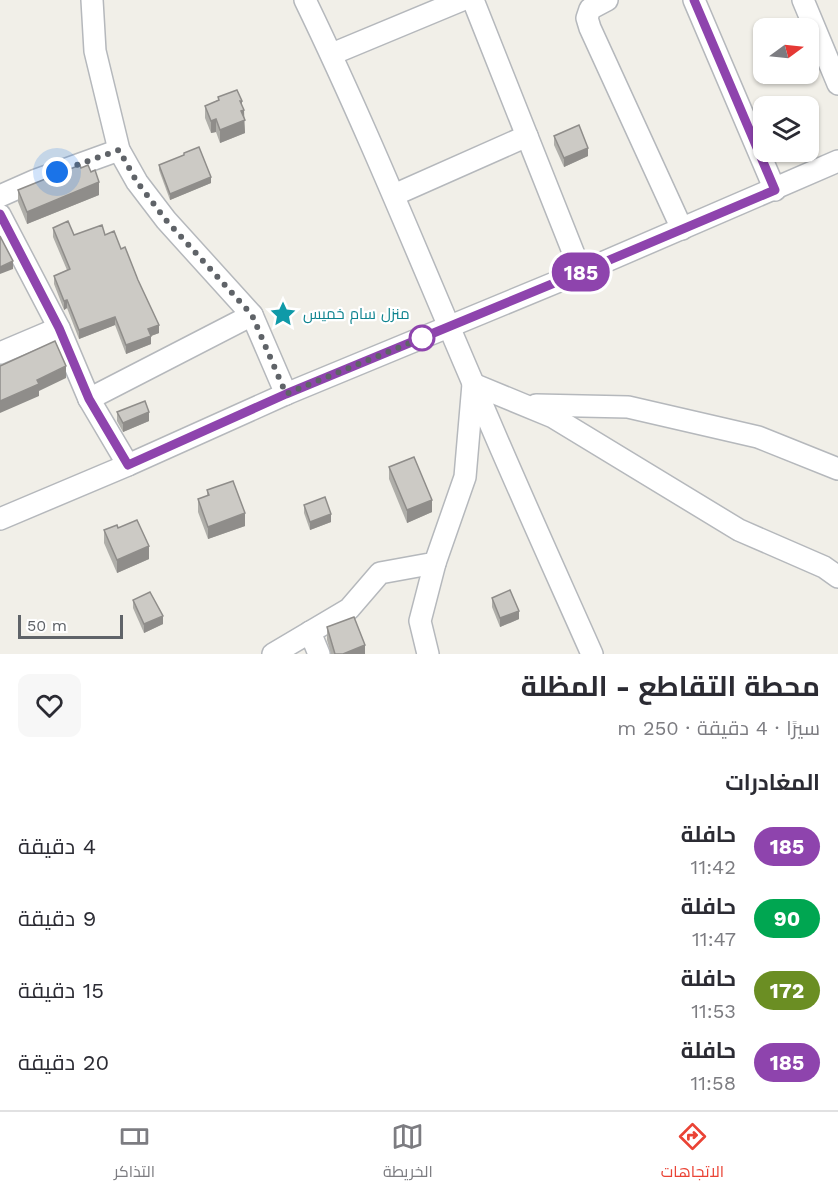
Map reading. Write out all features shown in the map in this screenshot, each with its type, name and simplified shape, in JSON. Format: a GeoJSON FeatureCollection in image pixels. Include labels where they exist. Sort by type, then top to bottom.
{"type":"FeatureCollection","features":[{"type":"Feature","properties":{"kind":"street"},"geometry":{"type":"LineString","coordinates":[[92,0],[95,51],[119,150],[137,182],[166,220],[252,315],[286,394]]}},
{"type":"Feature","properties":{"kind":"street"},"geometry":{"type":"LineString","coordinates":[[305,0],[332,54],[394,195],[473,384],[592,654]]}},
{"type":"Feature","properties":{"kind":"street"},"geometry":{"type":"LineString","coordinates":[[332,54],[462,0]]}},
{"type":"Feature","properties":{"kind":"street"},"geometry":{"type":"LineString","coordinates":[[473,0],[581,272]]}},
{"type":"Feature","properties":{"kind":"street"},"geometry":{"type":"LineString","coordinates":[[607,0],[590,9],[587,18],[590,28],[682,229]]}},
{"type":"Feature","properties":{"kind":"street"},"geometry":{"type":"LineString","coordinates":[[694,0],[775,190]]}},
{"type":"Feature","properties":{"kind":"street"},"geometry":{"type":"LineString","coordinates":[[802,0],[838,84]]}},
{"type":"Feature","properties":{"kind":"street"},"geometry":{"type":"LineString","coordinates":[[394,195],[527,136]]}},
{"type":"Feature","properties":{"kind":"street"},"geometry":{"type":"LineString","coordinates":[[0,196],[36,180],[119,150]]}},
{"type":"Feature","properties":{"kind":"street"},"geometry":{"type":"LineString","coordinates":[[0,519],[286,394],[581,272],[838,161]]}},
{"type":"Feature","properties":{"kind":"street"},"geometry":{"type":"LineString","coordinates":[[0,214],[59,328],[89,399],[128,465]]}},
{"type":"Feature","properties":{"kind":"street"},"geometry":{"type":"LineString","coordinates":[[89,399],[252,315]]}},
{"type":"Feature","properties":{"kind":"street"},"geometry":{"type":"LineString","coordinates":[[0,353],[59,328]]}},
{"type":"Feature","properties":{"kind":"street"},"geometry":{"type":"LineString","coordinates":[[473,384],[553,417],[739,530],[824,567],[838,577]]}},
{"type":"Feature","properties":{"kind":"street"},"geometry":{"type":"LineString","coordinates":[[428,654],[420,621],[435,563],[465,477],[473,384]]}},
{"type":"Feature","properties":{"kind":"street"},"geometry":{"type":"LineString","coordinates":[[525,404],[628,407],[758,437],[838,469]]}},
{"type":"Feature","properties":{"kind":"street"},"geometry":{"type":"LineString","coordinates":[[273,654],[349,609],[380,573],[435,563]]}},
{"type":"Feature","properties":{"kind":"street"},"geometry":{"type":"LineString","coordinates":[[310,632],[319,654]]}},
{"type":"Feature","properties":{"kind":"building"},"geometry":{"type":"Polygon","coordinates":[[[237,90],[242,101],[240,101],[244,110],[241,111],[245,120],[220,130],[216,119],[211,121],[205,106],[219,100],[218,97],[237,90]]]}},
{"type":"Feature","properties":{"kind":"building"},"geometry":{"type":"Polygon","coordinates":[[[579,125],[588,148],[564,158],[554,136],[579,125]]]}},
{"type":"Feature","properties":{"kind":"building"},"geometry":{"type":"Polygon","coordinates":[[[199,147],[211,177],[170,194],[159,165],[199,147]]]}},
{"type":"Feature","properties":{"kind":"building"},"geometry":{"type":"Polygon","coordinates":[[[80,165],[81,168],[88,165],[91,172],[95,170],[99,182],[27,212],[18,190],[80,165]]]}},
{"type":"Feature","properties":{"kind":"building"},"geometry":{"type":"Polygon","coordinates":[[[68,221],[74,235],[102,225],[105,235],[114,231],[121,249],[125,247],[159,325],[148,329],[151,336],[126,345],[115,317],[79,330],[54,276],[70,269],[53,228],[68,221]]]}},
{"type":"Feature","properties":{"kind":"building"},"geometry":{"type":"Polygon","coordinates":[[[0,236],[13,261],[0,267],[0,236]]]}},
{"type":"Feature","properties":{"kind":"building"},"geometry":{"type":"Polygon","coordinates":[[[55,341],[66,366],[37,380],[39,384],[0,401],[0,366],[55,341]]]}},
{"type":"Feature","properties":{"kind":"building"},"geometry":{"type":"Polygon","coordinates":[[[145,401],[149,412],[123,423],[117,412],[145,401]]]}},
{"type":"Feature","properties":{"kind":"building"},"geometry":{"type":"Polygon","coordinates":[[[414,457],[432,500],[407,510],[389,467],[414,457]]]}},
{"type":"Feature","properties":{"kind":"building"},"geometry":{"type":"Polygon","coordinates":[[[233,481],[245,513],[208,527],[198,499],[209,495],[207,490],[233,481]]]}},
{"type":"Feature","properties":{"kind":"building"},"geometry":{"type":"Polygon","coordinates":[[[325,497],[331,514],[310,522],[304,505],[325,497]]]}},
{"type":"Feature","properties":{"kind":"building"},"geometry":{"type":"Polygon","coordinates":[[[137,520],[149,546],[117,560],[104,530],[117,525],[118,528],[137,520]]]}},
{"type":"Feature","properties":{"kind":"building"},"geometry":{"type":"Polygon","coordinates":[[[510,590],[519,611],[500,618],[492,598],[510,590]]]}},
{"type":"Feature","properties":{"kind":"building"},"geometry":{"type":"Polygon","coordinates":[[[150,592],[163,616],[144,624],[133,600],[150,592]]]}},
{"type":"Feature","properties":{"kind":"building"},"geometry":{"type":"Polygon","coordinates":[[[354,617],[365,645],[343,654],[335,654],[327,627],[354,617]]]}},
{"type":"Feature","properties":{"kind":"bus line","name":"185"},"geometry":{"type":"LineString","coordinates":[[0,214],[59,328],[89,399],[128,465],[286,394],[775,190],[694,0]]}},
{"type":"Feature","properties":{"kind":"place","name":"منزل سام خميس"},"geometry":{"type":"Point","coordinates":[283,314]}},
{"type":"Feature","properties":{"kind":"route"},"geometry":{"type":"LineString","coordinates":[[57,172],[119,150],[137,182],[166,220],[252,315],[286,394],[429,335],[422,338]]}}]}
